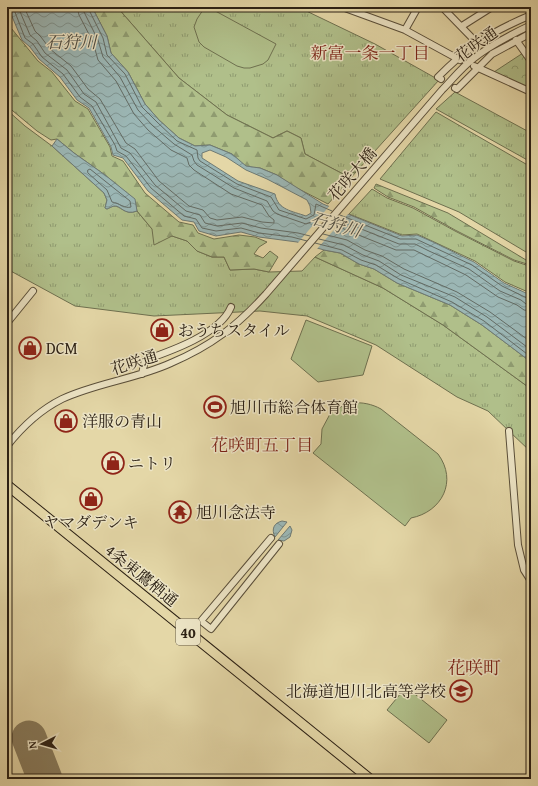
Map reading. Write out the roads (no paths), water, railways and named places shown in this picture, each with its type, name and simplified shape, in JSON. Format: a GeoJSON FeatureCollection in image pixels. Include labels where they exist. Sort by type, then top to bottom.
{"type":"FeatureCollection","features":[{"type":"Feature","properties":{"kind":"highway","name":"4条東鷹栖通"},"geometry":{"type":"LineString","coordinates":[[7,485],[370,779]]}},
{"type":"Feature","properties":{"kind":"street"},"geometry":{"type":"LineString","coordinates":[[342,7],[405,30],[459,59]]}},
{"type":"Feature","properties":{"kind":"street"},"geometry":{"type":"LineString","coordinates":[[405,30],[418,7]]}},
{"type":"Feature","properties":{"kind":"street"},"geometry":{"type":"LineString","coordinates":[[462,26],[492,7]]}},
{"type":"Feature","properties":{"kind":"street"},"geometry":{"type":"LineString","coordinates":[[444,8],[477,43]]}},
{"type":"Feature","properties":{"kind":"street"},"geometry":{"type":"LineString","coordinates":[[441,79],[438,77],[477,43],[505,27],[531,15]]}},
{"type":"Feature","properties":{"kind":"street","name":"花咲通"},"geometry":{"type":"LineString","coordinates":[[442,90],[466,65],[491,46],[531,25]]}},
{"type":"Feature","properties":{"kind":"street"},"geometry":{"type":"LineString","coordinates":[[455,88],[457,89],[475,67],[492,54],[531,33]]}},
{"type":"Feature","properties":{"kind":"street"},"geometry":{"type":"LineString","coordinates":[[516,40],[531,61]]}},
{"type":"Feature","properties":{"kind":"street"},"geometry":{"type":"LineString","coordinates":[[475,67],[531,92]]}},
{"type":"Feature","properties":{"kind":"street","name":"花咲大橋"},"geometry":{"type":"LineString","coordinates":[[266,294],[442,90]]}},
{"type":"Feature","properties":{"kind":"street"},"geometry":{"type":"LineString","coordinates":[[7,323],[33,291]]}},
{"type":"Feature","properties":{"kind":"street","name":"花咲通"},"geometry":{"type":"LineString","coordinates":[[7,446],[35,417],[61,400],[78,392],[142,374],[171,364],[196,352],[216,340],[238,322],[266,294]]}},
{"type":"Feature","properties":{"kind":"street"},"geometry":{"type":"LineString","coordinates":[[142,374],[145,360],[171,351],[195,339],[222,321],[231,307]]}},
{"type":"Feature","properties":{"kind":"street"},"geometry":{"type":"LineString","coordinates":[[509,431],[518,545],[524,570],[531,581]]}},
{"type":"Feature","properties":{"kind":"street"},"geometry":{"type":"LineString","coordinates":[[271,538],[202,621],[211,629],[279,544]]}},
{"type":"Feature","properties":{"kind":"water","name":"石狩川"},"geometry":{"type":"Polygon","coordinates":[[[8,7],[92,7],[107,36],[111,53],[128,72],[145,104],[159,120],[179,138],[195,146],[210,145],[232,154],[246,166],[260,168],[277,175],[323,204],[402,236],[417,235],[433,242],[474,262],[504,283],[526,293],[531,297],[531,362],[482,325],[450,305],[397,283],[374,269],[359,264],[340,253],[297,242],[259,237],[241,232],[216,236],[199,231],[194,222],[182,220],[148,191],[123,158],[113,155],[111,147],[89,108],[77,100],[60,77],[39,59],[30,47],[22,40],[8,7]],[[210,150],[202,153],[202,158],[238,181],[275,194],[282,207],[306,216],[311,213],[307,200],[246,170],[226,157],[210,150]]]}},
{"type":"Feature","properties":{"kind":"water"},"geometry":{"type":"Polygon","coordinates":[[[57,139],[135,199],[137,211],[129,212],[116,206],[107,209],[105,208],[107,200],[104,193],[52,146],[57,139]]]}},
{"type":"Feature","properties":{"kind":"water"},"geometry":{"type":"Polygon","coordinates":[[[282,521],[287,522],[275,537],[273,529],[277,523],[282,521]]]}},
{"type":"Feature","properties":{"kind":"water"},"geometry":{"type":"Polygon","coordinates":[[[290,526],[292,530],[290,537],[284,541],[278,540],[290,526]]]}},
{"type":"Feature","properties":{"kind":"place","name":"おうちスタイル"},"geometry":{"type":"Point","coordinates":[162,330]}},
{"type":"Feature","properties":{"kind":"place","name":"DCM"},"geometry":{"type":"Point","coordinates":[30,348]}},
{"type":"Feature","properties":{"kind":"place","name":"旭川市総合体育館"},"geometry":{"type":"Point","coordinates":[215,407]}},
{"type":"Feature","properties":{"kind":"place","name":"洋服の青山"},"geometry":{"type":"Point","coordinates":[66,421]}},
{"type":"Feature","properties":{"kind":"place","name":"ニトリ"},"geometry":{"type":"Point","coordinates":[113,463]}},
{"type":"Feature","properties":{"kind":"place","name":"ヤマダデンキ"},"geometry":{"type":"Point","coordinates":[91,499]}},
{"type":"Feature","properties":{"kind":"place","name":"旭川念法寺"},"geometry":{"type":"Point","coordinates":[180,512]}},
{"type":"Feature","properties":{"kind":"place","name":"北海道旭川北高等学校"},"geometry":{"type":"Point","coordinates":[461,691]}},
{"type":"Feature","properties":{"kind":"district","name":"新富一条一丁目"},"geometry":{"type":"Point","coordinates":[370,52]}},
{"type":"Feature","properties":{"kind":"district","name":"花咲町五丁目"},"geometry":{"type":"Point","coordinates":[262,444]}},
{"type":"Feature","properties":{"kind":"district","name":"花咲町"},"geometry":{"type":"Point","coordinates":[474,667]}}]}
